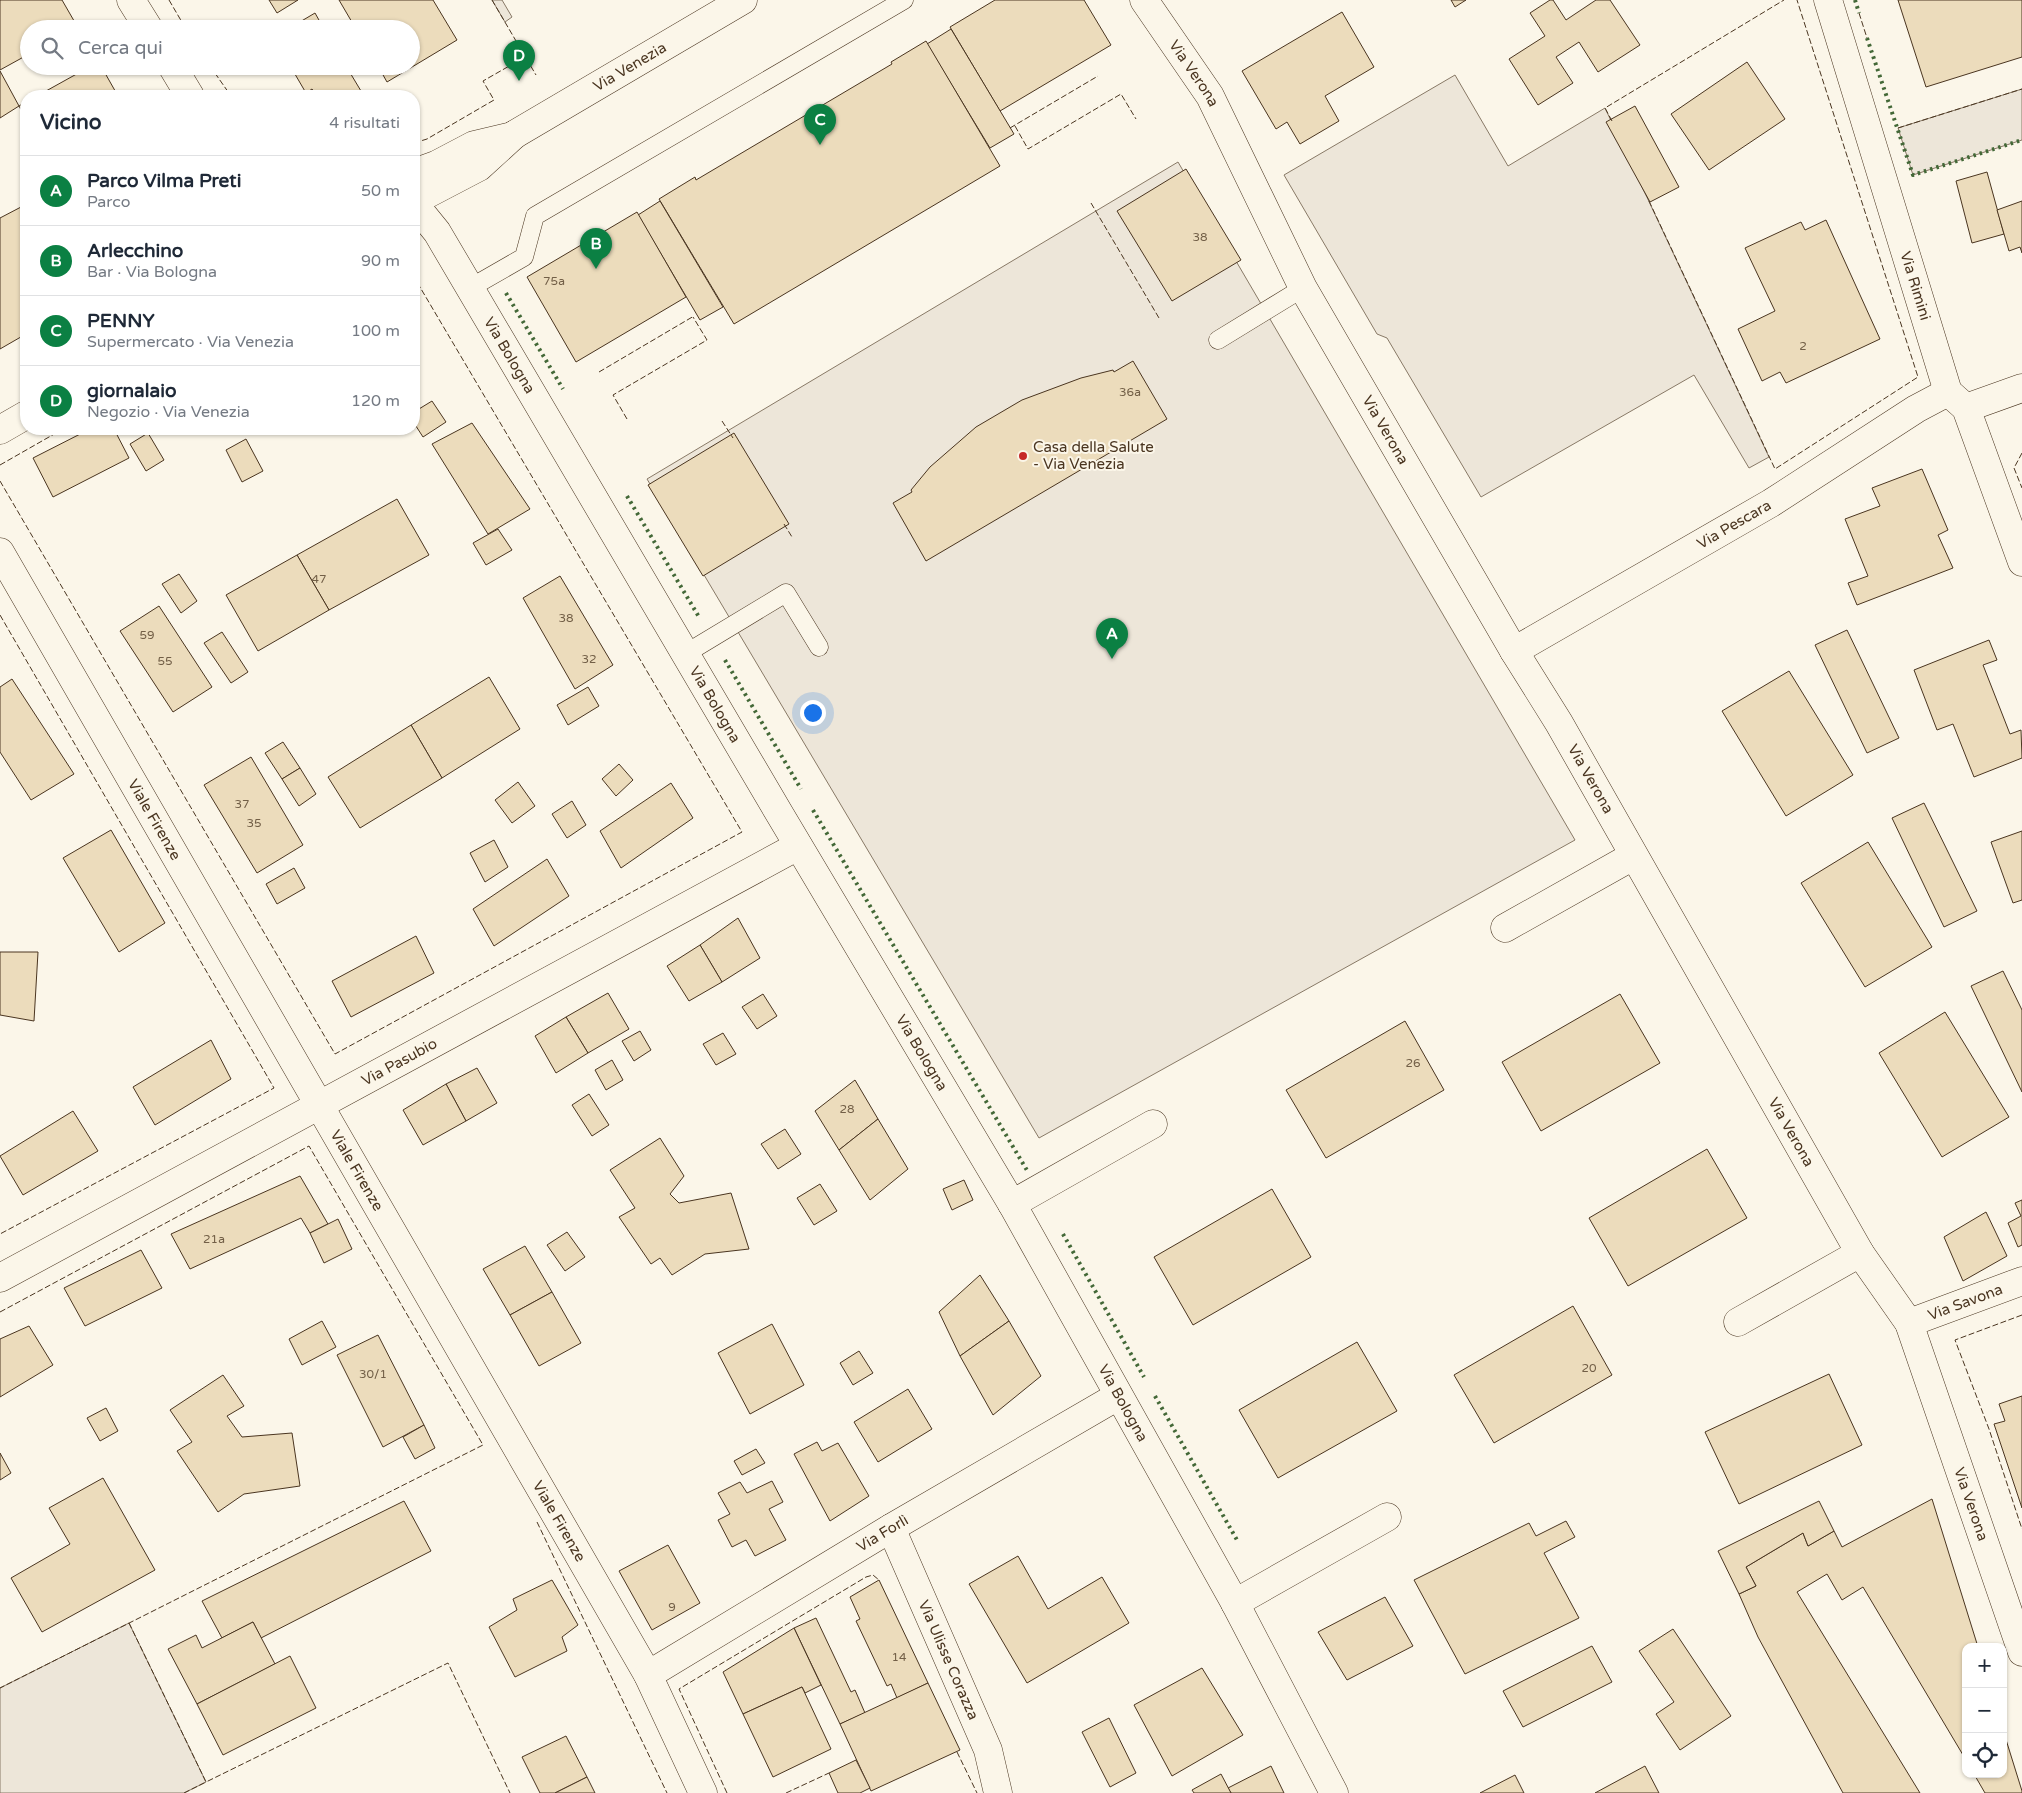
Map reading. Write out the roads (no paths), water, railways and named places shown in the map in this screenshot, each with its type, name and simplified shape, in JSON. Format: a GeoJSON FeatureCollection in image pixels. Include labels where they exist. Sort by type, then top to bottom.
{"type":"FeatureCollection","features":[{"type":"Feature","properties":{"kind":"street"},"geometry":{"type":"LineString","coordinates":[[131,0],[143,20]]}},
{"type":"Feature","properties":{"kind":"street","name":"Via Venezia"},"geometry":{"type":"LineString","coordinates":[[420,171],[443,162],[474,145],[505,138],[517,132],[743,0]]}},
{"type":"Feature","properties":{"kind":"street","name":"Via Verona"},"geometry":{"type":"LineString","coordinates":[[1144,0],[1210,96],[1304,288],[1514,650],[1559,723],[1860,1253],[1909,1323],[2022,1652]]}},
{"type":"Feature","properties":{"kind":"street","name":"Via Rimini"},"geometry":{"type":"LineString","coordinates":[[1828,0],[1957,400],[2022,562]]}},
{"type":"Feature","properties":{"kind":"street"},"geometry":{"type":"LineString","coordinates":[[177,75],[186,90]]}},
{"type":"Feature","properties":{"kind":"street","name":"Via Venezia"},"geometry":{"type":"LineString","coordinates":[[420,198],[479,167],[517,132]]}},
{"type":"Feature","properties":{"kind":"street","name":"Via Bologna"},"geometry":{"type":"LineString","coordinates":[[420,215],[431,223],[470,288],[798,846],[1012,1204],[1235,1603],[1334,1793]]}},
{"type":"Feature","properties":{"kind":"street","name":"Via Pescara"},"geometry":{"type":"LineString","coordinates":[[1514,650],[1771,503],[1916,409],[2022,388]]}},
{"type":"Feature","properties":{"kind":"street"},"geometry":{"type":"LineString","coordinates":[[0,430],[20,418]]}},
{"type":"Feature","properties":{"kind":"street","name":"Viale Firenze"},"geometry":{"type":"LineString","coordinates":[[0,552],[648,1675],[703,1793]]}},
{"type":"Feature","properties":{"kind":"street","name":"Via Pasubio"},"geometry":{"type":"LineString","coordinates":[[0,1278],[798,846]]}},
{"type":"Feature","properties":{"kind":"street"},"geometry":{"type":"LineString","coordinates":[[1505,928],[1633,856]]}},
{"type":"Feature","properties":{"kind":"street"},"geometry":{"type":"LineString","coordinates":[[1012,1204],[1153,1124]]}},
{"type":"Feature","properties":{"kind":"street"},"geometry":{"type":"LineString","coordinates":[[1738,1322],[1860,1253]]}},
{"type":"Feature","properties":{"kind":"street","name":"Via Savona"},"geometry":{"type":"LineString","coordinates":[[1909,1323],[2022,1282]]}},
{"type":"Feature","properties":{"kind":"street","name":"Via Forlì"},"geometry":{"type":"LineString","coordinates":[[648,1675],[892,1528],[1118,1396]]}},
{"type":"Feature","properties":{"kind":"street"},"geometry":{"type":"LineString","coordinates":[[1235,1603],[1387,1517]]}},
{"type":"Feature","properties":{"kind":"street","name":"Via Ulisse Corazza"},"geometry":{"type":"LineString","coordinates":[[892,1528],[988,1750],[998,1793]]}},
{"type":"Feature","properties":{"kind":"lane"},"geometry":{"type":"LineString","coordinates":[[470,288],[524,257],[535,216],[904,0]]}},
{"type":"Feature","properties":{"kind":"lane"},"geometry":{"type":"LineString","coordinates":[[1218,340],[1304,288]]}},
{"type":"Feature","properties":{"kind":"lane"},"geometry":{"type":"LineString","coordinates":[[685,654],[786,593],[819,647]]}},
{"type":"Feature","properties":{"kind":"place","name":"giornalaio"},"geometry":{"type":"Point","coordinates":[519,81]}},
{"type":"Feature","properties":{"kind":"place","name":"PENNY"},"geometry":{"type":"Point","coordinates":[820,145]}},
{"type":"Feature","properties":{"kind":"place","name":"Arlecchino"},"geometry":{"type":"Point","coordinates":[596,269]}},
{"type":"Feature","properties":{"kind":"place","name":"Casa della Salute - Via Venezia"},"geometry":{"type":"Point","coordinates":[1023,456]}},
{"type":"Feature","properties":{"kind":"place","name":"Parco Vilma Preti"},"geometry":{"type":"Point","coordinates":[1112,659]}}]}
